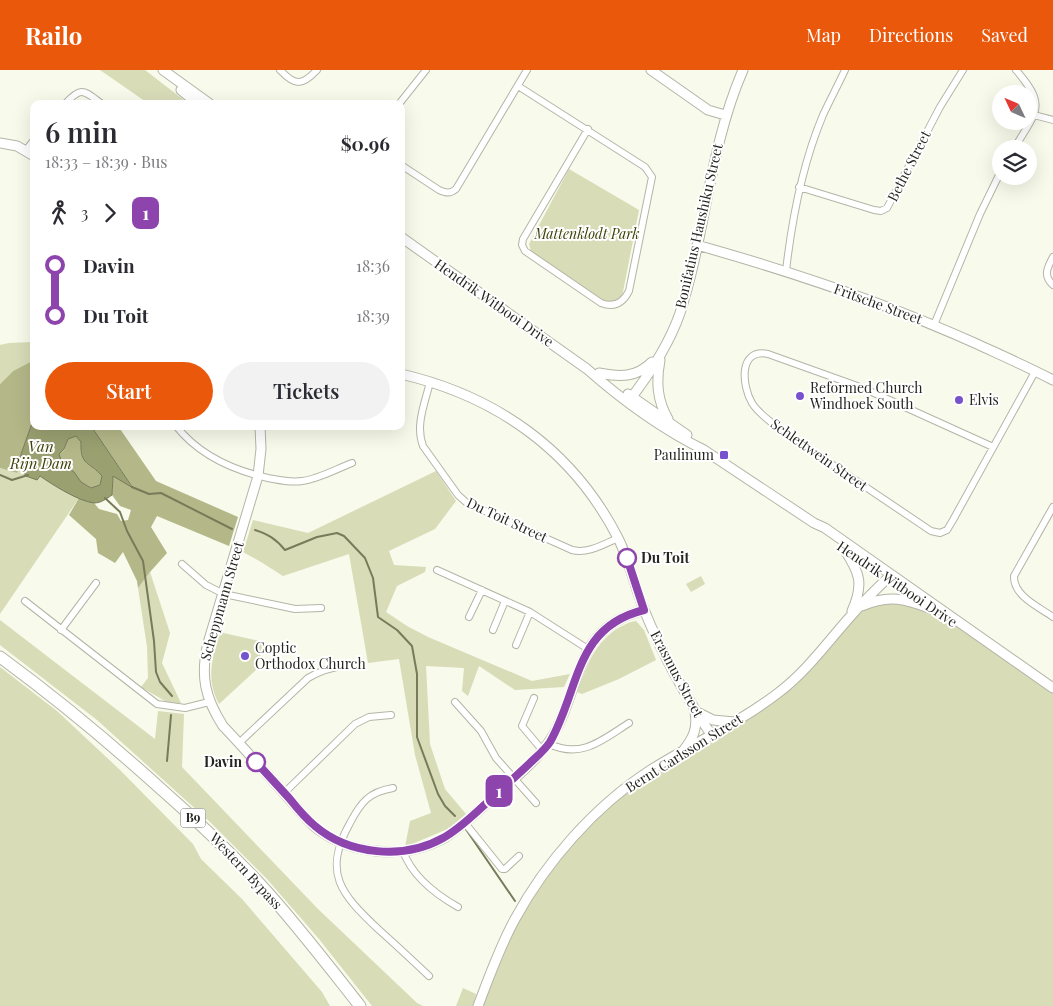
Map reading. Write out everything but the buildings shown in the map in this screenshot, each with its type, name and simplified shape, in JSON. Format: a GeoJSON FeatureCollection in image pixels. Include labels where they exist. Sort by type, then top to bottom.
{"type":"FeatureCollection","features":[{"type":"Feature","properties":{"kind":"highway","name":"Western Bypass"},"geometry":{"type":"LineString","coordinates":[[0,657],[55,698],[117,749],[207,830],[258,882],[313,946],[360,1006]]}},
{"type":"Feature","properties":{"kind":"street"},"geometry":{"type":"LineString","coordinates":[[156,70],[193,100]]}},
{"type":"Feature","properties":{"kind":"street"},"geometry":{"type":"LineString","coordinates":[[163,70],[204,100]]}},
{"type":"Feature","properties":{"kind":"street"},"geometry":{"type":"LineString","coordinates":[[280,70],[292,81],[300,83],[317,70]]}},
{"type":"Feature","properties":{"kind":"street"},"geometry":{"type":"LineString","coordinates":[[403,100],[426,70]]}},
{"type":"Feature","properties":{"kind":"street"},"geometry":{"type":"LineString","coordinates":[[405,168],[439,190],[452,193],[528,70]]}},
{"type":"Feature","properties":{"kind":"street"},"geometry":{"type":"LineString","coordinates":[[651,70],[708,110],[716,117],[721,129]]}},
{"type":"Feature","properties":{"kind":"street","name":"Bonifatius Haushiku Street"},"geometry":{"type":"LineString","coordinates":[[630,399],[663,350],[680,314],[697,245],[721,129],[742,70]]}},
{"type":"Feature","properties":{"kind":"street"},"geometry":{"type":"LineString","coordinates":[[786,271],[800,187],[823,116],[845,70]]}},
{"type":"Feature","properties":{"kind":"street","name":"Bethe Street"},"geometry":{"type":"LineString","coordinates":[[800,187],[874,210],[882,211],[887,208],[940,107],[963,70]]}},
{"type":"Feature","properties":{"kind":"street"},"geometry":{"type":"LineString","coordinates":[[1016,70],[1028,85]]}},
{"type":"Feature","properties":{"kind":"street"},"geometry":{"type":"LineString","coordinates":[[518,86],[588,129],[645,167],[652,177],[629,291],[621,302],[613,306],[601,303],[525,251],[522,245],[523,239],[588,129]]}},
{"type":"Feature","properties":{"kind":"street"},"geometry":{"type":"LineString","coordinates":[[69,100],[74,94],[84,92],[96,100]]}},
{"type":"Feature","properties":{"kind":"street"},"geometry":{"type":"LineString","coordinates":[[708,110],[718,109],[732,98]]}},
{"type":"Feature","properties":{"kind":"street"},"geometry":{"type":"LineString","coordinates":[[708,110],[725,115]]}},
{"type":"Feature","properties":{"kind":"street"},"geometry":{"type":"LineString","coordinates":[[1038,116],[1053,120]]}},
{"type":"Feature","properties":{"kind":"street"},"geometry":{"type":"LineString","coordinates":[[0,143],[12,144],[30,153]]}},
{"type":"Feature","properties":{"kind":"street"},"geometry":{"type":"LineString","coordinates":[[26,150],[30,145]]}},
{"type":"Feature","properties":{"kind":"street"},"geometry":{"type":"LineString","coordinates":[[934,325],[980,214],[994,185]]}},
{"type":"Feature","properties":{"kind":"street","name":"Hendrik Witbooi Drive"},"geometry":{"type":"LineString","coordinates":[[405,241],[687,441],[704,450],[814,524],[844,549],[975,632],[1053,688]]}},
{"type":"Feature","properties":{"kind":"street","name":"Fritsche Street"},"geometry":{"type":"LineString","coordinates":[[697,245],[786,271],[870,300],[934,325],[1036,370],[1053,380]]}},
{"type":"Feature","properties":{"kind":"street"},"geometry":{"type":"LineString","coordinates":[[1053,257],[1046,274],[1048,280],[1053,285]]}},
{"type":"Feature","properties":{"kind":"street"},"geometry":{"type":"LineString","coordinates":[[599,373],[623,376],[638,373],[650,364],[663,350]]}},
{"type":"Feature","properties":{"kind":"street"},"geometry":{"type":"LineString","coordinates":[[663,350],[658,375],[658,392],[660,405],[670,422]]}},
{"type":"Feature","properties":{"kind":"street","name":"Schlettwein Street"},"geometry":{"type":"LineString","coordinates":[[993,447],[862,388],[768,354],[758,352],[751,355],[746,364],[745,376],[751,401],[768,419],[784,432],[931,531],[940,533],[947,530],[1036,370]]}},
{"type":"Feature","properties":{"kind":"street","name":"Hendrik Witbooi Drive"},"geometry":{"type":"LineString","coordinates":[[587,369],[599,373],[630,399],[670,422],[704,450]]}},
{"type":"Feature","properties":{"kind":"street","name":"Erasmus Street"},"geometry":{"type":"LineString","coordinates":[[405,375],[430,382],[487,405],[512,419],[532,433],[574,473],[600,508],[618,538],[632,572],[644,610],[663,655],[712,736]]}},
{"type":"Feature","properties":{"kind":"street","name":"Du Toit Street"},"geometry":{"type":"LineString","coordinates":[[430,382],[419,426],[421,439],[423,446],[462,499],[572,550],[584,551],[618,538]]}},
{"type":"Feature","properties":{"kind":"street"},"geometry":{"type":"LineString","coordinates":[[180,430],[191,443],[211,457],[258,476],[283,481],[304,481],[352,463]]}},
{"type":"Feature","properties":{"kind":"street","name":"Scheppmann Street"},"geometry":{"type":"LineString","coordinates":[[260,430],[261,449],[258,476],[204,660],[203,672],[210,702],[223,726],[315,826],[341,842],[368,850],[403,851],[430,844],[443,838],[465,823],[546,747],[567,705],[588,648],[603,630],[615,621],[644,610]]}},
{"type":"Feature","properties":{"kind":"street"},"geometry":{"type":"LineString","coordinates":[[1053,507],[1014,576],[1014,583],[1020,594],[1053,618]]}},
{"type":"Feature","properties":{"kind":"street","name":"Hendrik Witbooi Drive"},"geometry":{"type":"LineString","coordinates":[[814,524],[825,528],[932,609],[973,635],[983,639]]}},
{"type":"Feature","properties":{"kind":"street"},"geometry":{"type":"LineString","coordinates":[[844,549],[854,565],[860,585],[860,592],[849,618]]}},
{"type":"Feature","properties":{"kind":"street"},"geometry":{"type":"LineString","coordinates":[[182,564],[206,585],[224,594],[295,609],[320,608]]}},
{"type":"Feature","properties":{"kind":"street"},"geometry":{"type":"LineString","coordinates":[[437,570],[530,612],[588,648]]}},
{"type":"Feature","properties":{"kind":"street","name":"Bernt Carlsson Street"},"geometry":{"type":"LineString","coordinates":[[478,1006],[514,920],[552,863],[577,834],[605,806],[649,771],[712,736],[778,693],[796,678],[849,618],[889,577]]}},
{"type":"Feature","properties":{"kind":"street"},"geometry":{"type":"LineString","coordinates":[[62,630],[96,582]]}},
{"type":"Feature","properties":{"kind":"street"},"geometry":{"type":"LineString","coordinates":[[469,617],[482,590]]}},
{"type":"Feature","properties":{"kind":"street"},"geometry":{"type":"LineString","coordinates":[[860,607],[879,600],[900,599],[932,609]]}},
{"type":"Feature","properties":{"kind":"street"},"geometry":{"type":"LineString","coordinates":[[493,630],[505,600]]}},
{"type":"Feature","properties":{"kind":"street"},"geometry":{"type":"LineString","coordinates":[[25,601],[156,704],[185,708],[210,702]]}},
{"type":"Feature","properties":{"kind":"street"},"geometry":{"type":"LineString","coordinates":[[516,645],[530,612]]}},
{"type":"Feature","properties":{"kind":"street"},"geometry":{"type":"LineString","coordinates":[[239,743],[308,678],[330,668],[348,665]]}},
{"type":"Feature","properties":{"kind":"street"},"geometry":{"type":"LineString","coordinates":[[534,698],[522,726],[546,747],[580,750],[590,748],[629,723]]}},
{"type":"Feature","properties":{"kind":"street"},"geometry":{"type":"LineString","coordinates":[[455,702],[481,731],[492,753],[536,802]]}},
{"type":"Feature","properties":{"kind":"street"},"geometry":{"type":"LineString","coordinates":[[695,710],[713,720],[735,722]]}},
{"type":"Feature","properties":{"kind":"street"},"geometry":{"type":"LineString","coordinates":[[682,753],[694,735],[697,721],[695,710]]}},
{"type":"Feature","properties":{"kind":"street"},"geometry":{"type":"LineString","coordinates":[[284,793],[355,724],[369,717],[391,715]]}},
{"type":"Feature","properties":{"kind":"street"},"geometry":{"type":"LineString","coordinates":[[393,788],[381,790],[368,797],[354,814],[341,842],[336,866],[338,876],[349,900],[429,976]]}},
{"type":"Feature","properties":{"kind":"street"},"geometry":{"type":"LineString","coordinates":[[465,823],[502,869],[505,869],[519,856]]}},
{"type":"Feature","properties":{"kind":"street"},"geometry":{"type":"LineString","coordinates":[[403,851],[409,866],[414,872],[438,895],[458,907]]}},
{"type":"Feature","properties":{"kind":"green space"},"geometry":{"type":"Polygon","coordinates":[[[100,70],[145,70],[184,100],[143,100],[100,70]]]}},
{"type":"Feature","properties":{"kind":"green space","name":"Mattenklodt Park"},"geometry":{"type":"Polygon","coordinates":[[[569,169],[639,210],[621,302],[608,303],[604,301],[531,251],[529,244],[569,169]]]}},
{"type":"Feature","properties":{"kind":"green space"},"geometry":{"type":"Polygon","coordinates":[[[30,342],[30,362],[13,371],[0,384],[0,345],[30,342]]]}},
{"type":"Feature","properties":{"kind":"green space"},"geometry":{"type":"Polygon","coordinates":[[[20,467],[26,476],[40,476],[79,498],[0,614],[0,468],[17,473],[20,467]]]}},
{"type":"Feature","properties":{"kind":"green space"},"geometry":{"type":"Polygon","coordinates":[[[436,471],[456,501],[435,529],[389,551],[394,565],[426,567],[425,572],[397,586],[386,612],[428,637],[532,681],[570,674],[564,687],[515,690],[479,666],[468,696],[462,691],[464,668],[426,666],[430,744],[445,789],[466,814],[450,828],[405,847],[410,821],[431,813],[415,755],[399,659],[368,663],[349,554],[283,576],[243,552],[253,520],[308,533],[436,471]]]}},
{"type":"Feature","properties":{"kind":"green space"},"geometry":{"type":"Polygon","coordinates":[[[150,572],[170,633],[162,663],[181,703],[170,704],[141,687],[148,678],[147,647],[138,588],[150,572]]]}},
{"type":"Feature","properties":{"kind":"green space"},"geometry":{"type":"Polygon","coordinates":[[[701,576],[705,584],[691,592],[686,584],[701,576]]]}},
{"type":"Feature","properties":{"kind":"green space"},"geometry":{"type":"Polygon","coordinates":[[[879,600],[932,609],[1053,688],[1053,1006],[478,1006],[514,920],[552,863],[626,788],[778,693],[849,618],[879,600]]]}},
{"type":"Feature","properties":{"kind":"green space"},"geometry":{"type":"Polygon","coordinates":[[[0,620],[155,739],[158,711],[184,714],[182,767],[318,909],[417,1003],[423,1006],[372,1006],[319,939],[267,879],[210,822],[97,720],[0,645],[0,620]]]}},
{"type":"Feature","properties":{"kind":"green space"},"geometry":{"type":"Polygon","coordinates":[[[636,621],[644,630],[656,660],[619,679],[582,694],[577,692],[587,666],[601,643],[615,630],[636,621]]]}},
{"type":"Feature","properties":{"kind":"green space"},"geometry":{"type":"Polygon","coordinates":[[[219,632],[264,642],[257,669],[219,704],[211,677],[219,632]]]}},
{"type":"Feature","properties":{"kind":"green space"},"geometry":{"type":"Polygon","coordinates":[[[0,667],[57,711],[119,769],[193,844],[201,859],[242,899],[322,992],[330,1006],[0,1006],[0,667]]]}},
{"type":"Feature","properties":{"kind":"green space"},"geometry":{"type":"Polygon","coordinates":[[[463,988],[476,994],[473,1006],[456,1006],[463,988]]]}},
{"type":"Feature","properties":{"kind":"shaded area"},"geometry":{"type":"Polygon","coordinates":[[[30,362],[30,429],[21,454],[20,467],[17,473],[0,468],[0,384],[13,371],[30,362]]]}},
{"type":"Feature","properties":{"kind":"shaded area"},"geometry":{"type":"Polygon","coordinates":[[[94,430],[121,430],[156,481],[238,517],[229,546],[157,516],[151,527],[167,553],[138,588],[137,581],[123,552],[115,563],[98,553],[96,539],[69,515],[79,498],[94,503],[99,509],[117,514],[121,521],[128,520],[131,510],[120,506],[112,495],[112,475],[132,486],[94,430]]]}},
{"type":"Feature","properties":{"kind":"shaded area"},"geometry":{"type":"Polygon","coordinates":[[[76,436],[81,442],[84,459],[102,476],[100,485],[91,488],[81,482],[59,458],[59,454],[64,450],[68,439],[76,436]]]}},
{"type":"Feature","properties":{"kind":"water","name":"Van Rijn Dam"},"geometry":{"type":"Polygon","coordinates":[[[30,429],[94,430],[133,488],[113,476],[112,495],[99,502],[88,502],[66,492],[40,476],[37,480],[26,476],[20,467],[21,454],[30,429]],[[76,436],[68,439],[64,449],[59,454],[62,463],[74,472],[81,482],[91,488],[100,485],[102,476],[86,462],[81,450],[81,442],[76,436]]]}},
{"type":"Feature","properties":{"kind":"waterway"},"geometry":{"type":"LineString","coordinates":[[0,475],[12,480],[28,475]]}},
{"type":"Feature","properties":{"kind":"waterway"},"geometry":{"type":"LineString","coordinates":[[132,487],[149,494],[161,493],[232,529]]}},
{"type":"Feature","properties":{"kind":"waterway"},"geometry":{"type":"LineString","coordinates":[[105,498],[120,512],[127,531],[143,561],[154,641],[156,672],[160,682],[172,696]]}},
{"type":"Feature","properties":{"kind":"waterway"},"geometry":{"type":"LineString","coordinates":[[255,530],[272,537],[285,550],[317,537],[337,533],[344,536],[365,558],[373,578],[378,617],[397,630],[412,646],[417,674],[417,737],[438,794],[445,806],[455,816]]}},
{"type":"Feature","properties":{"kind":"waterway"},"geometry":{"type":"LineString","coordinates":[[167,761],[171,715]]}},
{"type":"Feature","properties":{"kind":"waterway"},"geometry":{"type":"LineString","coordinates":[[465,828],[515,901]]}},
{"type":"Feature","properties":{"kind":"bus line","name":"1"},"geometry":{"type":"LineString","coordinates":[[256,762],[307,819],[327,835],[341,842],[368,850],[387,852],[403,851],[430,844],[443,838],[465,823],[549,744],[558,728],[588,648],[603,630],[615,621],[644,610],[627,558]]}},
{"type":"Feature","properties":{"kind":"place","name":"Reformed Church Windhoek South"},"geometry":{"type":"Point","coordinates":[800,396]}},
{"type":"Feature","properties":{"kind":"place","name":"Elvis"},"geometry":{"type":"Point","coordinates":[959,400]}},
{"type":"Feature","properties":{"kind":"place","name":"Paulinum"},"geometry":{"type":"Point","coordinates":[724,455]}},
{"type":"Feature","properties":{"kind":"place","name":"Du Toit"},"geometry":{"type":"Point","coordinates":[627,558]}},
{"type":"Feature","properties":{"kind":"place","name":"Coptic Orthodox Church"},"geometry":{"type":"Point","coordinates":[245,656]}},
{"type":"Feature","properties":{"kind":"place","name":"Davin"},"geometry":{"type":"Point","coordinates":[256,762]}}]}
